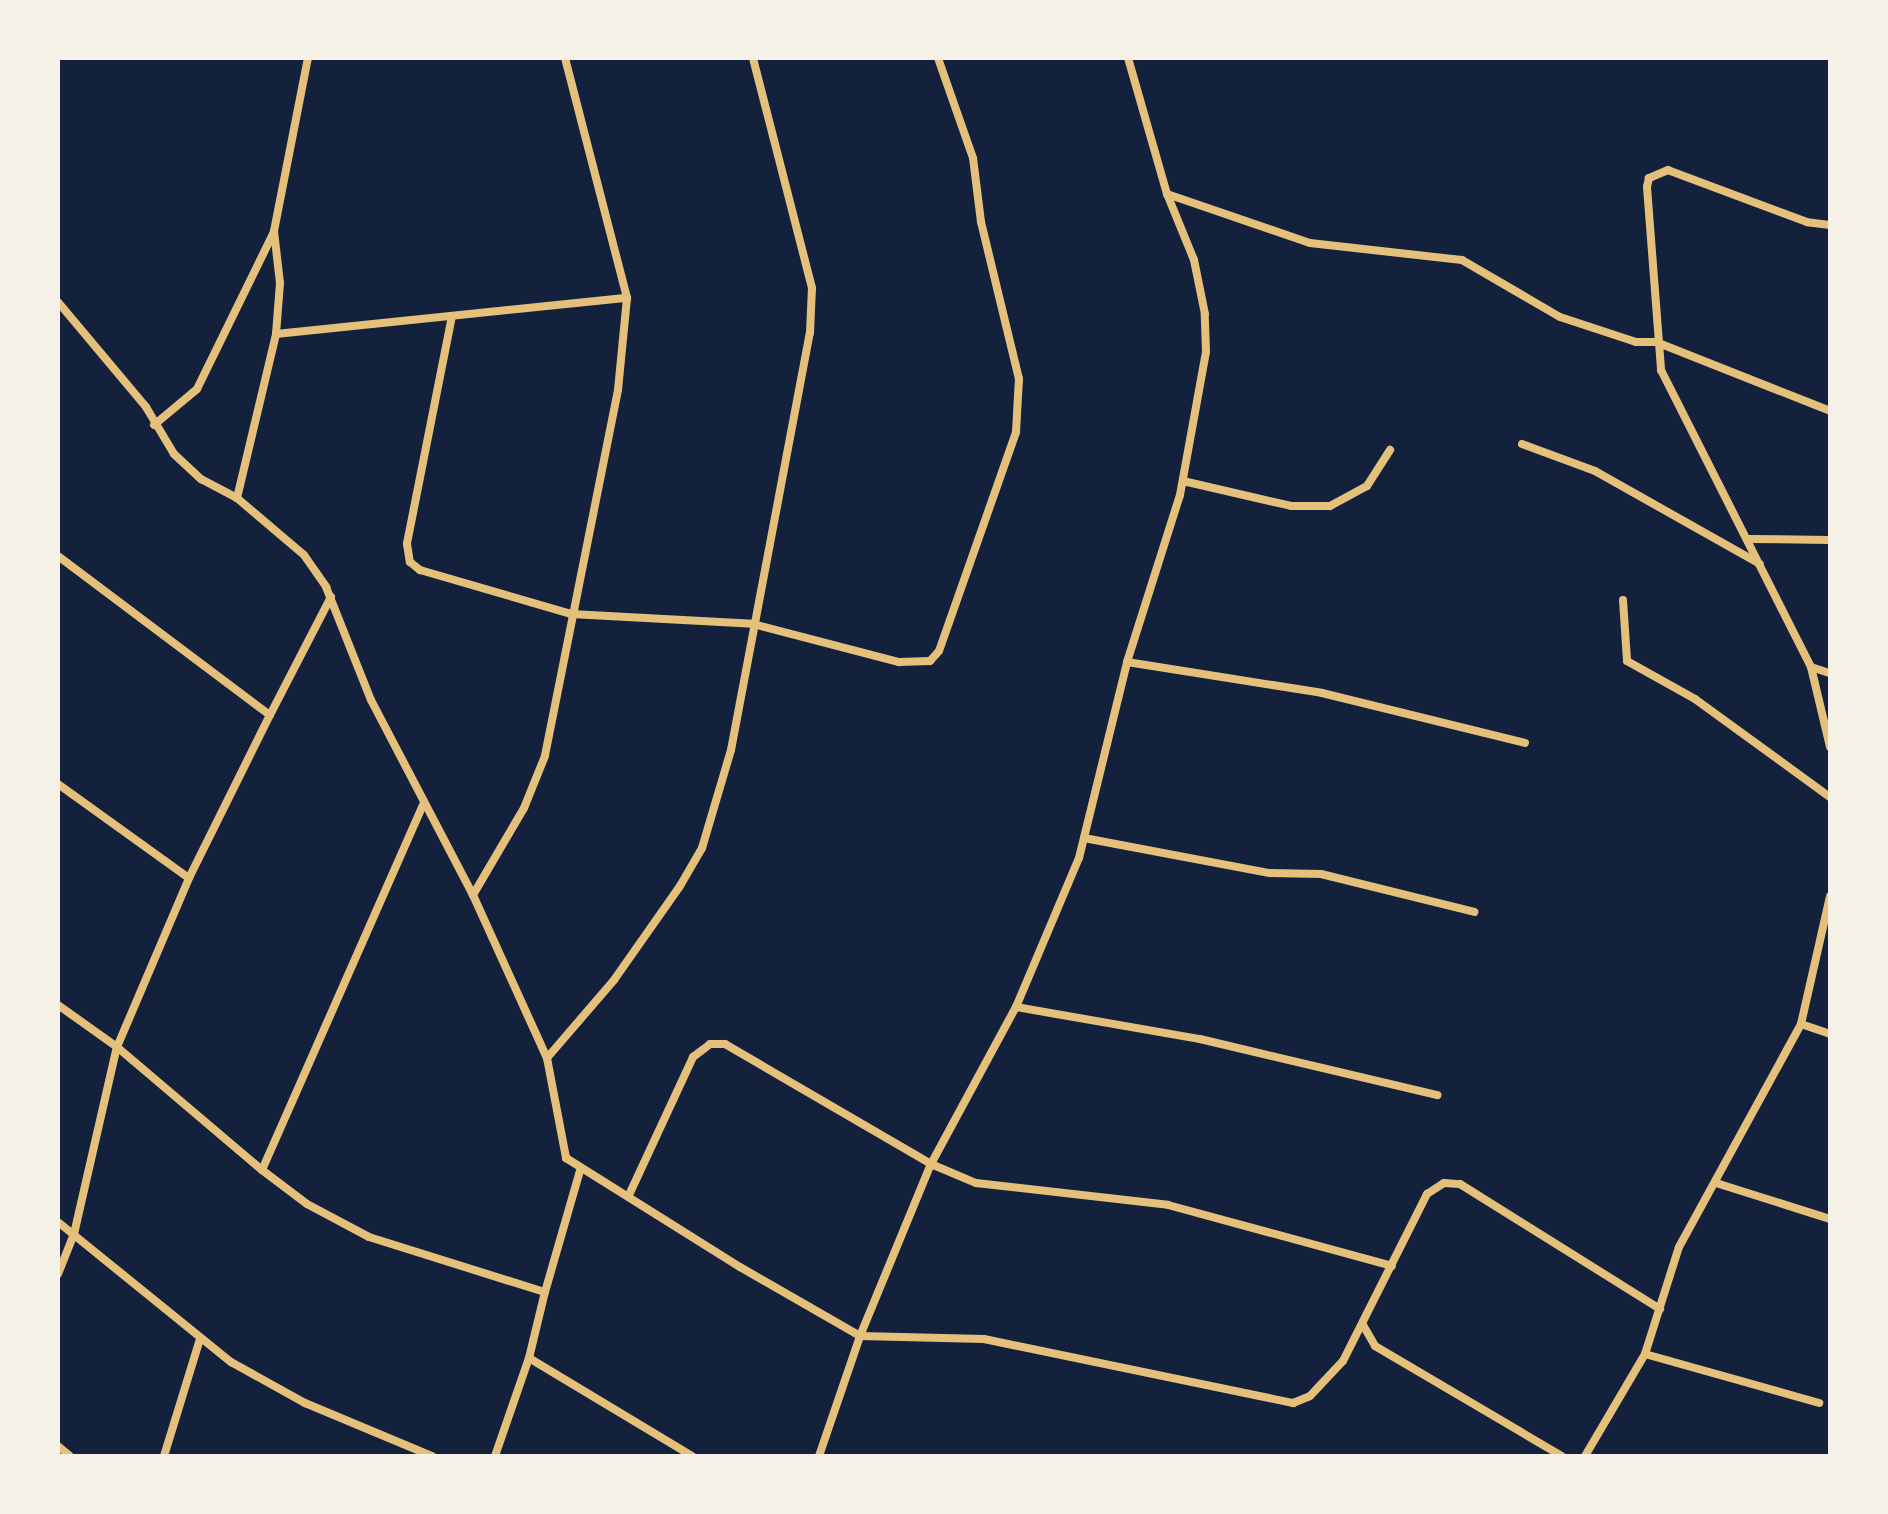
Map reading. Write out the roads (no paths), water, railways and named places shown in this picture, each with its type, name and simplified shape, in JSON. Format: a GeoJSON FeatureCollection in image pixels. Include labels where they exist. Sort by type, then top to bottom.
{"type":"FeatureCollection","features":[{"type":"Feature","properties":{"kind":"street"},"geometry":{"type":"LineString","coordinates":[[154,425],[197,389],[274,231],[308,58]]}},
{"type":"Feature","properties":{"kind":"street"},"geometry":{"type":"LineString","coordinates":[[473,895],[524,808],[545,756],[618,390],[627,298],[565,58]]}},
{"type":"Feature","properties":{"kind":"street"},"geometry":{"type":"LineString","coordinates":[[547,1058],[614,980],[702,848],[731,750],[810,333],[812,288],[753,58]]}},
{"type":"Feature","properties":{"kind":"street"},"geometry":{"type":"LineString","coordinates":[[452,316],[407,544],[410,562],[420,570],[571,614],[753,624],[899,662],[930,661],[939,651],[1016,432],[1019,379],[981,222],[970,146],[938,58]]}},
{"type":"Feature","properties":{"kind":"street"},"geometry":{"type":"LineString","coordinates":[[819,1456],[860,1336],[931,1164],[1016,1007],[1084,838],[1127,662],[1183,481],[1206,352],[1205,314],[1194,260],[1167,194],[1128,58]]}},
{"type":"Feature","properties":{"kind":"street"},"geometry":{"type":"LineString","coordinates":[[1830,225],[1807,222],[1688,176],[1658,172],[1647,187],[1656,342],[1661,370],[1750,539],[1811,667],[1830,747]]}},
{"type":"Feature","properties":{"kind":"street"},"geometry":{"type":"LineString","coordinates":[[1167,194],[1310,243],[1462,260],[1560,317],[1636,342],[1656,342],[1830,411]]}},
{"type":"Feature","properties":{"kind":"street"},"geometry":{"type":"LineString","coordinates":[[237,498],[276,334],[280,283],[274,231]]}},
{"type":"Feature","properties":{"kind":"street"},"geometry":{"type":"LineString","coordinates":[[276,334],[627,298]]}},
{"type":"Feature","properties":{"kind":"street"},"geometry":{"type":"LineString","coordinates":[[58,302],[146,407],[174,454],[201,479],[237,498],[304,555],[331,597],[371,700],[473,895],[547,1058],[561,1145],[580,1171],[629,1195],[688,1237],[860,1336],[984,1339],[1293,1403],[1310,1396],[1343,1361],[1427,1194],[1444,1183],[1460,1184],[1660,1309]]}},
{"type":"Feature","properties":{"kind":"street"},"geometry":{"type":"LineString","coordinates":[[1522,444],[1595,471],[1760,564]]}},
{"type":"Feature","properties":{"kind":"street"},"geometry":{"type":"LineString","coordinates":[[1183,481],[1291,506],[1330,506],[1367,486],[1390,450]]}},
{"type":"Feature","properties":{"kind":"street"},"geometry":{"type":"LineString","coordinates":[[1750,539],[1830,540]]}},
{"type":"Feature","properties":{"kind":"street"},"geometry":{"type":"LineString","coordinates":[[58,556],[270,715]]}},
{"type":"Feature","properties":{"kind":"street"},"geometry":{"type":"LineString","coordinates":[[58,1274],[74,1234],[117,1047],[189,878],[331,597]]}},
{"type":"Feature","properties":{"kind":"street"},"geometry":{"type":"LineString","coordinates":[[1623,600],[1627,661],[1695,699],[1830,797]]}},
{"type":"Feature","properties":{"kind":"street"},"geometry":{"type":"LineString","coordinates":[[1127,662],[1322,693],[1525,743]]}},
{"type":"Feature","properties":{"kind":"street"},"geometry":{"type":"LineString","coordinates":[[1811,667],[1830,673]]}},
{"type":"Feature","properties":{"kind":"street"},"geometry":{"type":"LineString","coordinates":[[58,784],[189,878]]}},
{"type":"Feature","properties":{"kind":"street"},"geometry":{"type":"LineString","coordinates":[[262,1170],[424,802]]}},
{"type":"Feature","properties":{"kind":"street"},"geometry":{"type":"LineString","coordinates":[[1084,838],[1270,873],[1321,874],[1474,912]]}},
{"type":"Feature","properties":{"kind":"street"},"geometry":{"type":"LineString","coordinates":[[1585,1456],[1645,1354],[1679,1247],[1801,1024],[1830,896]]}},
{"type":"Feature","properties":{"kind":"street"},"geometry":{"type":"LineString","coordinates":[[58,1005],[117,1047],[262,1170],[307,1204],[369,1237],[545,1292]]}},
{"type":"Feature","properties":{"kind":"street"},"geometry":{"type":"LineString","coordinates":[[1016,1007],[1200,1039],[1437,1095]]}},
{"type":"Feature","properties":{"kind":"street"},"geometry":{"type":"LineString","coordinates":[[1801,1024],[1830,1034]]}},
{"type":"Feature","properties":{"kind":"street"},"geometry":{"type":"LineString","coordinates":[[629,1195],[693,1057],[710,1044],[725,1044],[931,1164],[976,1183],[1168,1205],[1392,1266]]}},
{"type":"Feature","properties":{"kind":"street"},"geometry":{"type":"LineString","coordinates":[[495,1456],[529,1358],[580,1171]]}},
{"type":"Feature","properties":{"kind":"street"},"geometry":{"type":"LineString","coordinates":[[1716,1183],[1830,1219]]}},
{"type":"Feature","properties":{"kind":"street"},"geometry":{"type":"LineString","coordinates":[[58,1222],[200,1339],[305,1403],[432,1456]]}},
{"type":"Feature","properties":{"kind":"street"},"geometry":{"type":"LineString","coordinates":[[1363,1325],[1375,1346],[1562,1456]]}},
{"type":"Feature","properties":{"kind":"street"},"geometry":{"type":"LineString","coordinates":[[164,1456],[200,1339]]}},
{"type":"Feature","properties":{"kind":"street"},"geometry":{"type":"LineString","coordinates":[[1645,1354],[1819,1403]]}},
{"type":"Feature","properties":{"kind":"street"},"geometry":{"type":"LineString","coordinates":[[529,1358],[692,1456]]}},
{"type":"Feature","properties":{"kind":"street"},"geometry":{"type":"LineString","coordinates":[[58,1446],[70,1456]]}}]}
